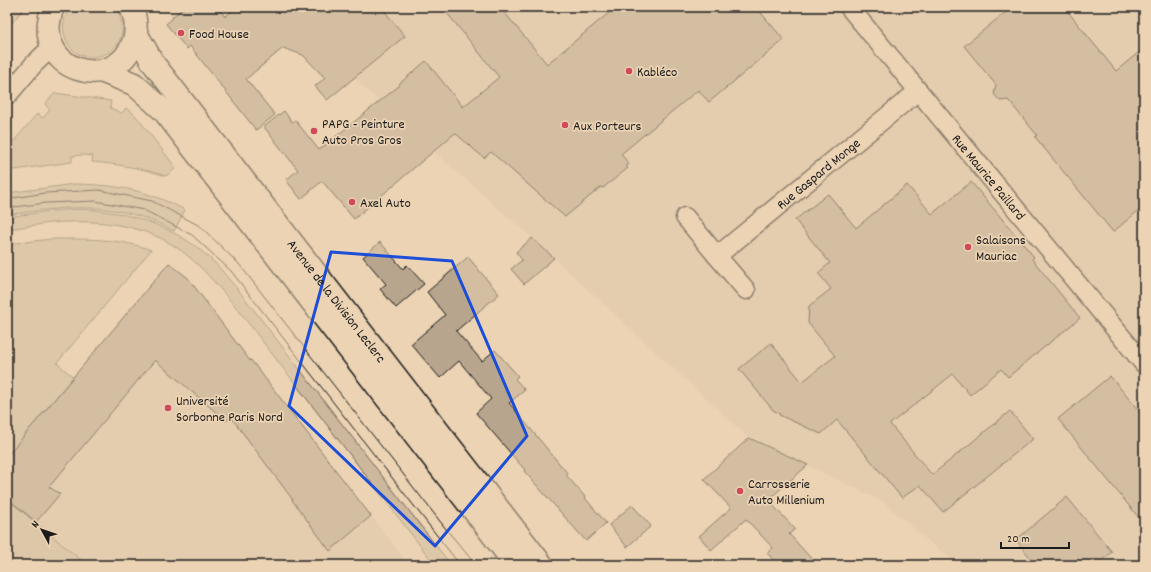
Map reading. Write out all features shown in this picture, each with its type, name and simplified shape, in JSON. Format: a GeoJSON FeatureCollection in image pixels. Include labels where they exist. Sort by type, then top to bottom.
{"type":"FeatureCollection","features":[{"type":"Feature","properties":{"kind":"street","name":"Avenue de la Division Leclerc"},"geometry":{"type":"LineString","coordinates":[[53,7],[48,20],[48,34],[52,47],[61,59],[73,68],[87,72],[101,71],[114,66],[124,58],[132,46],[136,34],[135,18],[131,7]]}},
{"type":"Feature","properties":{"kind":"street","name":"Rue Maurice Paillard"},"geometry":{"type":"LineString","coordinates":[[849,7],[1144,364]]}},
{"type":"Feature","properties":{"kind":"street","name":"Avenue de la Division Leclerc"},"geometry":{"type":"LineString","coordinates":[[136,34],[153,64],[542,565]]}},
{"type":"Feature","properties":{"kind":"street"},"geometry":{"type":"LineString","coordinates":[[7,96],[34,64],[52,47]]}},
{"type":"Feature","properties":{"kind":"street","name":"Avenue de la Division Leclerc"},"geometry":{"type":"LineString","coordinates":[[101,71],[134,84],[164,112],[516,565]]}},
{"type":"Feature","properties":{"kind":"street","name":"Rue Gaspard Monge"},"geometry":{"type":"LineString","coordinates":[[717,256],[918,91]]}},
{"type":"Feature","properties":{"kind":"street"},"geometry":{"type":"LineString","coordinates":[[685,217],[746,290]]}},
{"type":"Feature","properties":{"kind":"highlighted area"},"geometry":{"type":"Polygon","coordinates":[[[331,252],[452,261],[527,436],[435,546],[289,406],[331,252]]]}},
{"type":"Feature","properties":{"kind":"shaded area"},"geometry":{"type":"Polygon","coordinates":[[[7,7],[25,7],[7,29],[7,7]]]}},
{"type":"Feature","properties":{"kind":"shaded area"},"geometry":{"type":"Polygon","coordinates":[[[72,7],[115,7],[122,23],[121,37],[114,48],[104,55],[92,57],[80,55],[70,46],[64,32],[63,25],[66,15],[72,7]]]}},
{"type":"Feature","properties":{"kind":"shaded area"},"geometry":{"type":"Polygon","coordinates":[[[271,7],[1144,7],[1144,565],[959,565],[933,545],[882,501],[749,438],[532,238],[433,151],[354,78],[271,7]]]}},
{"type":"Feature","properties":{"kind":"shaded area"},"geometry":{"type":"Polygon","coordinates":[[[55,93],[111,101],[110,108],[122,113],[126,108],[140,121],[176,168],[166,176],[129,167],[92,162],[93,156],[83,155],[72,156],[72,162],[7,171],[7,149],[37,114],[43,118],[50,110],[45,104],[55,93]]]}},
{"type":"Feature","properties":{"kind":"shaded area"},"geometry":{"type":"Polygon","coordinates":[[[75,184],[119,187],[145,193],[185,210],[174,231],[153,221],[132,214],[92,208],[51,209],[7,215],[7,193],[75,184]]]}},
{"type":"Feature","properties":{"kind":"shaded area"},"geometry":{"type":"Polygon","coordinates":[[[80,209],[118,213],[154,224],[188,241],[217,265],[243,296],[451,565],[435,565],[236,307],[195,262],[175,246],[147,232],[116,224],[60,222],[7,229],[7,217],[50,211],[80,209]]]}},
{"type":"Feature","properties":{"kind":"shaded area"},"geometry":{"type":"Polygon","coordinates":[[[52,239],[90,239],[115,241],[151,250],[57,363],[73,377],[7,456],[7,244],[52,239]]]}},
{"type":"Feature","properties":{"kind":"shaded area","name":"Université Sorbonne Paris Nord"},"geometry":{"type":"Polygon","coordinates":[[[169,263],[188,278],[409,565],[7,565],[7,456],[169,263]]]}},
{"type":"Feature","properties":{"kind":"shaded area"},"geometry":{"type":"Polygon","coordinates":[[[7,499],[87,565],[7,565],[7,499]]]}},
{"type":"Feature","properties":{"kind":"building"},"geometry":{"type":"Polygon","coordinates":[[[185,7],[218,7],[225,17],[236,7],[381,7],[405,36],[327,100],[315,86],[325,78],[303,55],[283,48],[246,79],[275,115],[256,130],[190,46],[187,49],[166,24],[173,18],[172,17],[185,7]]]}},
{"type":"Feature","properties":{"kind":"building"},"geometry":{"type":"Polygon","coordinates":[[[442,7],[500,7],[547,64],[616,7],[756,7],[784,40],[709,102],[698,90],[621,154],[629,164],[626,166],[628,168],[603,188],[601,187],[565,217],[491,152],[484,158],[455,133],[354,219],[322,181],[301,199],[286,180],[298,170],[264,127],[284,111],[292,122],[295,120],[319,150],[400,85],[399,84],[426,61],[463,107],[499,77],[442,7]]]}},
{"type":"Feature","properties":{"kind":"building"},"geometry":{"type":"Polygon","coordinates":[[[1012,7],[1064,7],[1116,71],[1144,48],[1144,206],[1113,232],[1035,137],[1037,135],[1008,100],[1000,101],[994,94],[996,85],[964,46],[1012,7]]]}},
{"type":"Feature","properties":{"kind":"building"},"geometry":{"type":"Polygon","coordinates":[[[971,182],[1034,257],[1032,259],[1080,318],[1008,377],[1001,369],[970,395],[953,374],[890,424],[932,475],[1010,411],[1033,439],[943,512],[920,485],[902,498],[837,420],[821,434],[779,415],[780,414],[773,410],[739,369],[771,343],[802,382],[835,356],[808,323],[809,306],[831,289],[818,273],[830,263],[795,220],[828,194],[856,228],[907,185],[932,214],[971,182]]]}},
{"type":"Feature","properties":{"kind":"building"},"geometry":{"type":"Polygon","coordinates":[[[532,238],[554,258],[524,284],[511,269],[522,260],[516,252],[532,238]]]}},
{"type":"Feature","properties":{"kind":"building"},"geometry":{"type":"Polygon","coordinates":[[[380,242],[403,269],[407,265],[424,284],[396,308],[380,289],[386,284],[363,257],[380,242]]]}},
{"type":"Feature","properties":{"kind":"building"},"geometry":{"type":"Polygon","coordinates":[[[468,257],[499,294],[456,331],[482,361],[495,350],[518,376],[515,379],[525,390],[509,403],[568,474],[566,475],[606,523],[586,541],[524,471],[525,470],[476,413],[491,399],[459,361],[440,378],[411,344],[445,315],[427,292],[468,257]]]}},
{"type":"Feature","properties":{"kind":"building"},"geometry":{"type":"Polygon","coordinates":[[[169,263],[188,278],[250,361],[251,360],[371,516],[330,551],[231,417],[226,421],[155,360],[49,487],[60,494],[36,522],[7,498],[7,456],[169,263]]]}},
{"type":"Feature","properties":{"kind":"building"},"geometry":{"type":"Polygon","coordinates":[[[1110,376],[1144,417],[1144,524],[1058,419],[1110,376]]]}},
{"type":"Feature","properties":{"kind":"building"},"geometry":{"type":"Polygon","coordinates":[[[749,438],[808,465],[768,500],[795,529],[789,534],[817,565],[778,565],[767,553],[773,548],[746,519],[711,550],[699,536],[731,508],[704,479],[749,438]]]}},
{"type":"Feature","properties":{"kind":"building"},"geometry":{"type":"Polygon","coordinates":[[[1067,497],[1112,552],[1096,565],[1036,565],[1016,540],[1067,497]]]}},
{"type":"Feature","properties":{"kind":"building"},"geometry":{"type":"Polygon","coordinates":[[[632,505],[651,526],[627,547],[609,525],[632,505]]]}},
{"type":"Feature","properties":{"kind":"tram line"},"geometry":{"type":"LineString","coordinates":[[7,199],[45,193],[99,190],[152,201],[200,226],[239,264],[446,529],[476,565]]}},
{"type":"Feature","properties":{"kind":"tram line"},"geometry":{"type":"LineString","coordinates":[[7,208],[46,203],[95,201],[144,210],[192,235],[231,271],[460,565]]}},
{"type":"Feature","properties":{"kind":"place","name":"Food House"},"geometry":{"type":"Point","coordinates":[181,33]}},
{"type":"Feature","properties":{"kind":"place","name":"Kabléco"},"geometry":{"type":"Point","coordinates":[629,71]}},
{"type":"Feature","properties":{"kind":"place","name":"Aux Porteurs"},"geometry":{"type":"Point","coordinates":[565,125]}},
{"type":"Feature","properties":{"kind":"place","name":"PAPG - Peinture Auto Pros Gros"},"geometry":{"type":"Point","coordinates":[314,131]}},
{"type":"Feature","properties":{"kind":"place","name":"Axel Auto"},"geometry":{"type":"Point","coordinates":[352,202]}},
{"type":"Feature","properties":{"kind":"place","name":"Salaisons Mauriac"},"geometry":{"type":"Point","coordinates":[968,247]}},
{"type":"Feature","properties":{"kind":"place","name":"Université Sorbonne Paris Nord"},"geometry":{"type":"Point","coordinates":[168,408]}},
{"type":"Feature","properties":{"kind":"place","name":"Carrosserie Auto Millenium"},"geometry":{"type":"Point","coordinates":[740,491]}}]}
